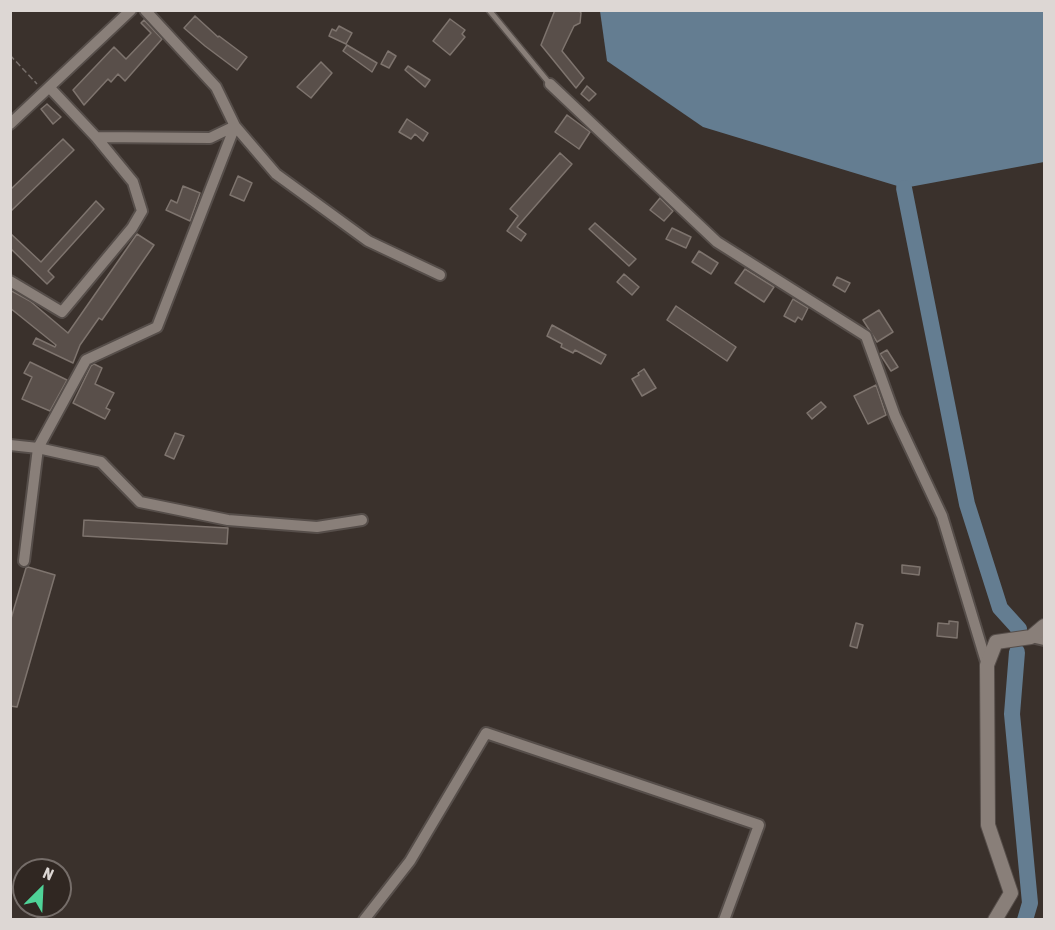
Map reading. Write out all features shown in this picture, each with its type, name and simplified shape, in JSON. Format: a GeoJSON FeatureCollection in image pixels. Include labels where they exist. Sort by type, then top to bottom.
{"type":"FeatureCollection","features":[{"type":"Feature","properties":{"kind":"street"},"geometry":{"type":"LineString","coordinates":[[10,124],[131,10]]}},
{"type":"Feature","properties":{"kind":"street"},"geometry":{"type":"LineString","coordinates":[[145,10],[216,87],[236,126],[276,174],[368,241],[440,275]]}},
{"type":"Feature","properties":{"kind":"street"},"geometry":{"type":"LineString","coordinates":[[550,84],[717,242],[866,336],[895,416],[942,516],[987,665],[988,825],[1011,893],[995,920]]}},
{"type":"Feature","properties":{"kind":"street"},"geometry":{"type":"LineString","coordinates":[[10,281],[62,312],[132,228],[142,211],[134,182],[96,137],[47,89]]}},
{"type":"Feature","properties":{"kind":"street"},"geometry":{"type":"LineString","coordinates":[[96,137],[210,138],[236,126]]}},
{"type":"Feature","properties":{"kind":"street"},"geometry":{"type":"LineString","coordinates":[[24,561],[38,448],[86,360],[157,327],[236,126]]}},
{"type":"Feature","properties":{"kind":"street"},"geometry":{"type":"LineString","coordinates":[[10,445],[38,448],[101,462],[140,502],[228,520],[317,527],[362,520]]}},
{"type":"Feature","properties":{"kind":"street"},"geometry":{"type":"LineString","coordinates":[[987,665],[996,642],[1038,639],[1044,626]]}},
{"type":"Feature","properties":{"kind":"street"},"geometry":{"type":"LineString","coordinates":[[364,920],[410,861],[486,732],[759,825],[724,920]]}},
{"type":"Feature","properties":{"kind":"lane"},"geometry":{"type":"LineString","coordinates":[[489,10],[550,84]]}},
{"type":"Feature","properties":{"kind":"path"},"geometry":{"type":"LineString","coordinates":[[10,55],[47,89]]}},
{"type":"Feature","properties":{"kind":"water"},"geometry":{"type":"Polygon","coordinates":[[[600,11],[1044,11],[1044,162],[904,188],[703,127],[607,61],[600,11]]]}},
{"type":"Feature","properties":{"kind":"building"},"geometry":{"type":"Polygon","coordinates":[[[555,10],[579,10],[581,13],[580,23],[574,26],[562,51],[584,78],[576,88],[541,45],[555,10]]]}},
{"type":"Feature","properties":{"kind":"building"},"geometry":{"type":"Polygon","coordinates":[[[195,16],[218,37],[247,57],[237,70],[184,28],[195,16]]]}},
{"type":"Feature","properties":{"kind":"building"},"geometry":{"type":"Polygon","coordinates":[[[450,19],[465,30],[462,34],[465,37],[450,55],[433,41],[450,19]]]}},
{"type":"Feature","properties":{"kind":"building"},"geometry":{"type":"Polygon","coordinates":[[[144,20],[162,39],[125,81],[118,74],[111,82],[108,79],[84,105],[73,90],[114,47],[126,59],[151,33],[141,23],[144,20]]]}},
{"type":"Feature","properties":{"kind":"building"},"geometry":{"type":"Polygon","coordinates":[[[339,26],[352,33],[346,44],[329,36],[332,29],[336,31],[339,26]]]}},
{"type":"Feature","properties":{"kind":"building"},"geometry":{"type":"Polygon","coordinates":[[[347,45],[377,63],[372,72],[343,51],[347,45]]]}},
{"type":"Feature","properties":{"kind":"building"},"geometry":{"type":"Polygon","coordinates":[[[388,51],[396,56],[389,68],[381,64],[388,51]]]}},
{"type":"Feature","properties":{"kind":"building"},"geometry":{"type":"Polygon","coordinates":[[[321,62],[332,73],[311,98],[297,87],[321,62]]]}},
{"type":"Feature","properties":{"kind":"building"},"geometry":{"type":"Polygon","coordinates":[[[408,66],[430,80],[425,87],[405,70],[408,66]]]}},
{"type":"Feature","properties":{"kind":"building"},"geometry":{"type":"Polygon","coordinates":[[[587,86],[596,94],[589,101],[581,94],[587,86]]]}},
{"type":"Feature","properties":{"kind":"building"},"geometry":{"type":"Polygon","coordinates":[[[47,104],[61,117],[53,124],[41,109],[47,104]]]}},
{"type":"Feature","properties":{"kind":"building"},"geometry":{"type":"Polygon","coordinates":[[[567,115],[590,132],[579,149],[555,132],[567,115]]]}},
{"type":"Feature","properties":{"kind":"building"},"geometry":{"type":"Polygon","coordinates":[[[407,119],[428,133],[423,141],[415,134],[411,139],[399,132],[407,119]]]}},
{"type":"Feature","properties":{"kind":"building"},"geometry":{"type":"Polygon","coordinates":[[[63,139],[74,150],[10,212],[10,190],[63,139]]]}},
{"type":"Feature","properties":{"kind":"building"},"geometry":{"type":"Polygon","coordinates":[[[560,153],[572,164],[517,227],[526,234],[521,241],[507,231],[518,216],[510,209],[560,153]]]}},
{"type":"Feature","properties":{"kind":"building"},"geometry":{"type":"Polygon","coordinates":[[[238,176],[252,183],[244,201],[230,195],[238,176]]]}},
{"type":"Feature","properties":{"kind":"building"},"geometry":{"type":"Polygon","coordinates":[[[183,186],[200,193],[190,221],[166,210],[171,200],[177,203],[183,186]]]}},
{"type":"Feature","properties":{"kind":"building"},"geometry":{"type":"Polygon","coordinates":[[[660,198],[673,211],[664,221],[650,210],[660,198]]]}},
{"type":"Feature","properties":{"kind":"building"},"geometry":{"type":"Polygon","coordinates":[[[96,201],[104,209],[48,271],[54,277],[47,284],[10,248],[10,233],[41,262],[96,201]]]}},
{"type":"Feature","properties":{"kind":"building"},"geometry":{"type":"Polygon","coordinates":[[[595,223],[636,259],[629,266],[589,229],[595,223]]]}},
{"type":"Feature","properties":{"kind":"building"},"geometry":{"type":"Polygon","coordinates":[[[672,228],[691,237],[686,248],[666,239],[672,228]]]}},
{"type":"Feature","properties":{"kind":"building"},"geometry":{"type":"Polygon","coordinates":[[[137,234],[154,245],[102,320],[99,318],[80,345],[73,363],[33,344],[36,338],[55,347],[56,345],[10,308],[10,290],[30,301],[68,333],[137,234]]]}},
{"type":"Feature","properties":{"kind":"building"},"geometry":{"type":"Polygon","coordinates":[[[699,251],[718,263],[711,274],[692,262],[699,251]]]}},
{"type":"Feature","properties":{"kind":"building"},"geometry":{"type":"Polygon","coordinates":[[[745,269],[774,287],[764,302],[735,283],[745,269]]]}},
{"type":"Feature","properties":{"kind":"building"},"geometry":{"type":"Polygon","coordinates":[[[624,274],[639,287],[632,295],[617,282],[624,274]]]}},
{"type":"Feature","properties":{"kind":"building"},"geometry":{"type":"Polygon","coordinates":[[[837,277],[850,283],[845,292],[833,285],[837,277]]]}},
{"type":"Feature","properties":{"kind":"building"},"geometry":{"type":"Polygon","coordinates":[[[793,299],[808,308],[802,320],[798,317],[795,322],[784,316],[793,299]]]}},
{"type":"Feature","properties":{"kind":"building"},"geometry":{"type":"Polygon","coordinates":[[[676,306],[736,347],[727,361],[667,320],[676,306]]]}},
{"type":"Feature","properties":{"kind":"building"},"geometry":{"type":"Polygon","coordinates":[[[879,310],[893,332],[877,342],[863,320],[879,310]]]}},
{"type":"Feature","properties":{"kind":"building"},"geometry":{"type":"Polygon","coordinates":[[[552,325],[606,355],[601,364],[575,350],[573,353],[561,347],[562,344],[547,336],[552,325]]]}},
{"type":"Feature","properties":{"kind":"building"},"geometry":{"type":"Polygon","coordinates":[[[887,350],[898,367],[891,371],[880,354],[887,350]]]}},
{"type":"Feature","properties":{"kind":"building"},"geometry":{"type":"Polygon","coordinates":[[[30,362],[67,380],[50,411],[22,399],[32,377],[24,373],[30,362]]]}},
{"type":"Feature","properties":{"kind":"building"},"geometry":{"type":"Polygon","coordinates":[[[94,364],[102,368],[95,384],[114,393],[106,408],[110,410],[105,419],[73,403],[94,364]]]}},
{"type":"Feature","properties":{"kind":"building"},"geometry":{"type":"Polygon","coordinates":[[[644,369],[656,388],[642,396],[632,379],[644,369]]]}},
{"type":"Feature","properties":{"kind":"building"},"geometry":{"type":"Polygon","coordinates":[[[876,385],[886,415],[868,424],[854,396],[876,385]]]}},
{"type":"Feature","properties":{"kind":"building"},"geometry":{"type":"Polygon","coordinates":[[[821,402],[826,407],[812,419],[807,413],[821,402]]]}},
{"type":"Feature","properties":{"kind":"building"},"geometry":{"type":"Polygon","coordinates":[[[175,433],[184,436],[174,459],[165,455],[175,433]]]}},
{"type":"Feature","properties":{"kind":"building"},"geometry":{"type":"Polygon","coordinates":[[[84,520],[228,528],[227,544],[83,536],[84,520]]]}},
{"type":"Feature","properties":{"kind":"building"},"geometry":{"type":"Polygon","coordinates":[[[902,565],[920,567],[919,575],[902,573],[902,565]]]}},
{"type":"Feature","properties":{"kind":"building"},"geometry":{"type":"Polygon","coordinates":[[[28,567],[55,575],[17,707],[10,706],[10,622],[28,567]]]}},
{"type":"Feature","properties":{"kind":"building"},"geometry":{"type":"Polygon","coordinates":[[[949,621],[958,622],[957,638],[937,636],[938,623],[949,624],[949,621]]]}},
{"type":"Feature","properties":{"kind":"building"},"geometry":{"type":"Polygon","coordinates":[[[856,623],[863,625],[857,648],[850,646],[856,623]]]}},
{"type":"Feature","properties":{"kind":"waterway"},"geometry":{"type":"LineString","coordinates":[[904,188],[967,504],[1000,608],[1019,629],[1018,634]]}},
{"type":"Feature","properties":{"kind":"waterway"},"geometry":{"type":"LineString","coordinates":[[1017,652],[1012,714],[1030,903],[1025,920]]}}]}
